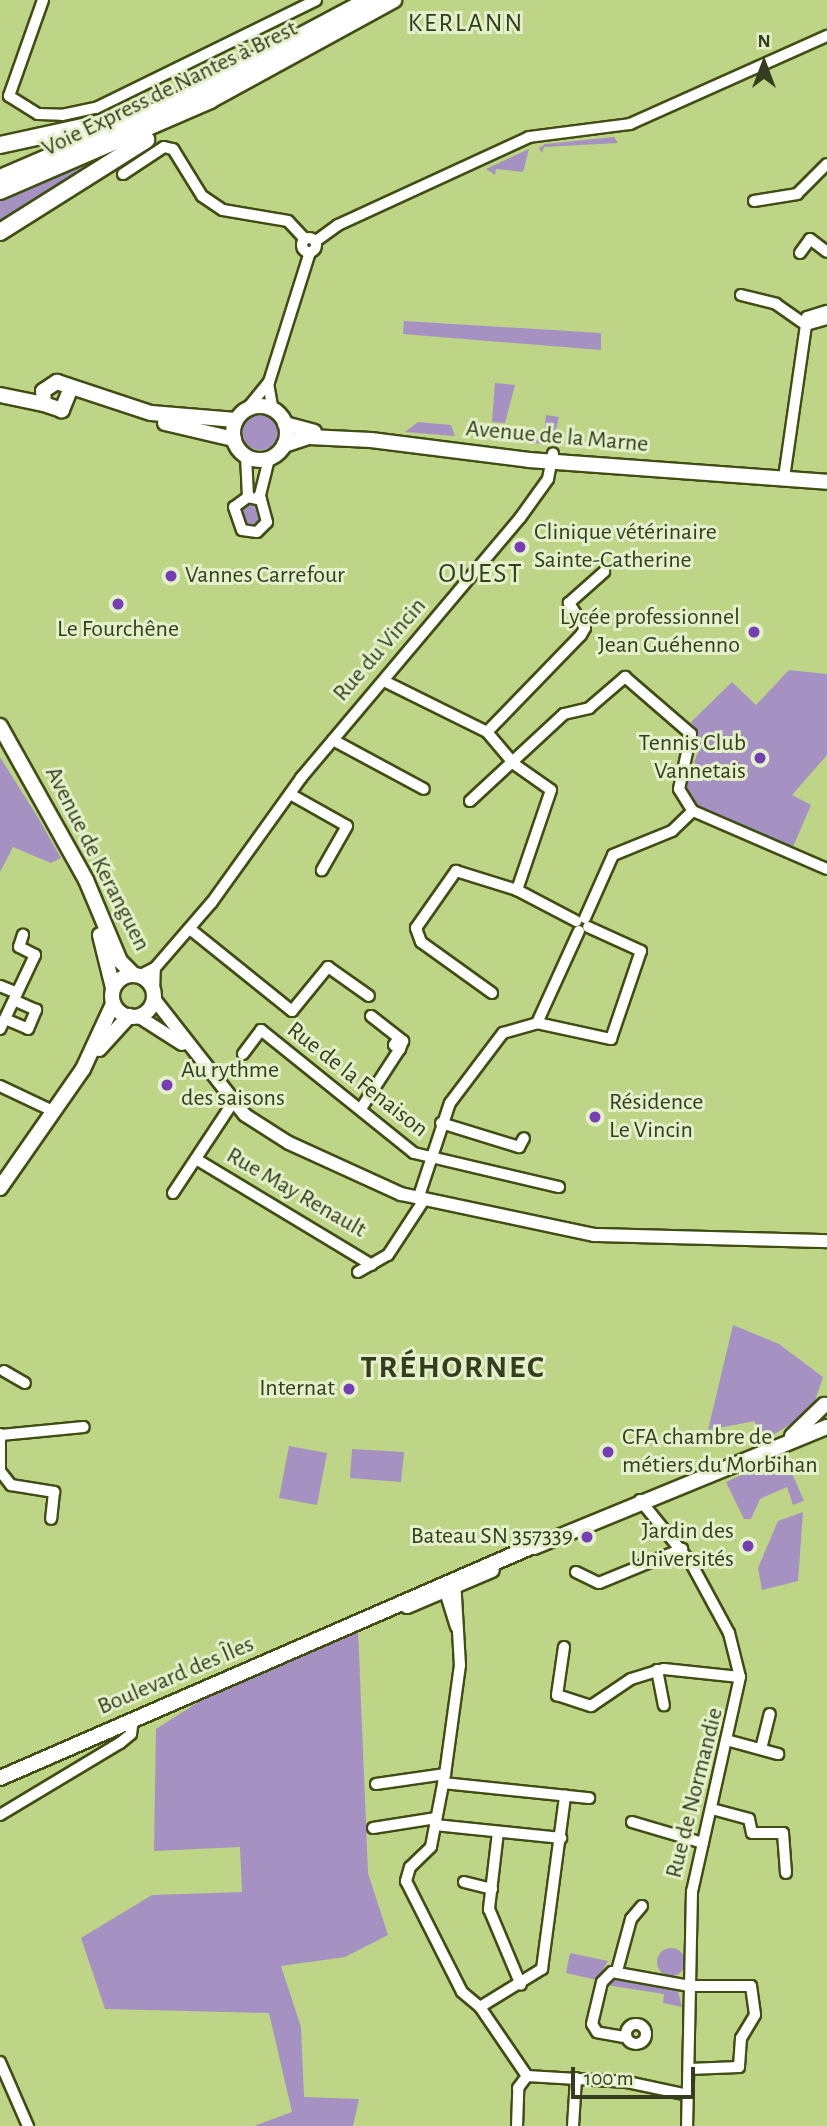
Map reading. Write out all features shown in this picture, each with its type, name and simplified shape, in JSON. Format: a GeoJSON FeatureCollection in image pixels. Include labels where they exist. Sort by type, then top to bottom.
{"type":"FeatureCollection","features":[{"type":"Feature","properties":{"kind":"highway","name":"Voie Express de Nantes à Brest"},"geometry":{"type":"LineString","coordinates":[[0,178],[190,95],[369,0]]}},
{"type":"Feature","properties":{"kind":"highway","name":"Voie Express de Nantes à Brest"},"geometry":{"type":"LineString","coordinates":[[0,191],[210,100],[393,0]]}},
{"type":"Feature","properties":{"kind":"highway"},"geometry":{"type":"LineString","coordinates":[[1,145],[87,129],[190,95]]}},
{"type":"Feature","properties":{"kind":"highway"},"geometry":{"type":"LineString","coordinates":[[0,232],[202,111],[210,100]]}},
{"type":"Feature","properties":{"kind":"main road"},"geometry":{"type":"LineString","coordinates":[[0,388],[46,387],[57,382],[69,398],[234,439],[246,456],[270,458],[284,445],[285,424],[273,410],[247,410],[236,420],[234,439]]}},
{"type":"Feature","properties":{"kind":"main road"},"geometry":{"type":"LineString","coordinates":[[44,404],[46,387]]}},
{"type":"Feature","properties":{"kind":"main road"},"geometry":{"type":"LineString","coordinates":[[0,395],[44,404],[54,411],[69,398]]}},
{"type":"Feature","properties":{"kind":"main road"},"geometry":{"type":"LineString","coordinates":[[69,398],[166,416],[236,420]]}},
{"type":"Feature","properties":{"kind":"main road","name":"Avenue de la Marne"},"geometry":{"type":"LineString","coordinates":[[285,424],[309,432],[553,457]]}},
{"type":"Feature","properties":{"kind":"main road","name":"Avenue de la Marne"},"geometry":{"type":"LineString","coordinates":[[284,445],[309,437],[371,440],[553,457],[827,476]]}},
{"type":"Feature","properties":{"kind":"main road","name":"Avenue de la Marne"},"geometry":{"type":"LineString","coordinates":[[785,475],[827,482]]}},
{"type":"Feature","properties":{"kind":"main road","name":"Avenue de Keranguen"},"geometry":{"type":"LineString","coordinates":[[0,726],[75,859],[120,961],[154,995]]}},
{"type":"Feature","properties":{"kind":"main road","name":"Avenue de Keranguen"},"geometry":{"type":"LineString","coordinates":[[0,746],[85,893],[113,988],[113,1004]]}},
{"type":"Feature","properties":{"kind":"main road"},"geometry":{"type":"LineString","coordinates":[[113,988],[136,975]]}},
{"type":"Feature","properties":{"kind":"main road"},"geometry":{"type":"LineString","coordinates":[[88,1060],[154,995]]}},
{"type":"Feature","properties":{"kind":"main road"},"geometry":{"type":"LineString","coordinates":[[0,1188],[88,1060],[113,1004],[133,1016]]}},
{"type":"Feature","properties":{"kind":"main road"},"geometry":{"type":"LineString","coordinates":[[825,1411],[827,1390]]}},
{"type":"Feature","properties":{"kind":"main road","name":"Boulevard des Îles"},"geometry":{"type":"LineString","coordinates":[[761,1453],[825,1411]]}},
{"type":"Feature","properties":{"kind":"main road","name":"Boulevard des Îles"},"geometry":{"type":"LineString","coordinates":[[0,1778],[640,1500],[827,1427]]}},
{"type":"Feature","properties":{"kind":"street"},"geometry":{"type":"LineString","coordinates":[[43,0],[5,95],[38,114],[89,110],[316,0]]}},
{"type":"Feature","properties":{"kind":"street"},"geometry":{"type":"LineString","coordinates":[[247,410],[268,383],[310,252],[316,241],[338,225],[530,137],[630,124],[827,36]]}},
{"type":"Feature","properties":{"kind":"street"},"geometry":{"type":"LineString","coordinates":[[123,174],[164,147],[173,149],[202,196],[223,210],[288,221],[305,239],[316,241]]}},
{"type":"Feature","properties":{"kind":"street"},"geometry":{"type":"LineString","coordinates":[[754,201],[797,194],[827,164]]}},
{"type":"Feature","properties":{"kind":"street"},"geometry":{"type":"LineString","coordinates":[[305,239],[303,247],[310,252]]}},
{"type":"Feature","properties":{"kind":"street"},"geometry":{"type":"LineString","coordinates":[[800,253],[810,239],[827,252]]}},
{"type":"Feature","properties":{"kind":"street"},"geometry":{"type":"LineString","coordinates":[[741,295],[776,304],[806,325]]}},
{"type":"Feature","properties":{"kind":"street"},"geometry":{"type":"LineString","coordinates":[[785,475],[807,317],[827,310]]}},
{"type":"Feature","properties":{"kind":"street"},"geometry":{"type":"LineString","coordinates":[[806,325],[827,319]]}},
{"type":"Feature","properties":{"kind":"street"},"geometry":{"type":"LineString","coordinates":[[268,383],[273,410]]}},
{"type":"Feature","properties":{"kind":"street"},"geometry":{"type":"LineString","coordinates":[[246,456],[248,497],[233,512],[246,532],[267,522],[261,500],[270,458]]}},
{"type":"Feature","properties":{"kind":"street","name":"Rue du Vincin"},"geometry":{"type":"LineString","coordinates":[[136,975],[155,968],[190,929],[333,740],[544,488],[553,457]]}},
{"type":"Feature","properties":{"kind":"street"},"geometry":{"type":"LineString","coordinates":[[248,497],[261,500]]}},
{"type":"Feature","properties":{"kind":"street"},"geometry":{"type":"LineString","coordinates":[[488,732],[581,635],[583,624],[569,603],[604,572]]}},
{"type":"Feature","properties":{"kind":"street"},"geometry":{"type":"LineString","coordinates":[[470,801],[514,764],[565,714],[589,708],[625,677],[691,734],[679,789],[693,811],[827,869]]}},
{"type":"Feature","properties":{"kind":"street"},"geometry":{"type":"LineString","coordinates":[[383,681],[488,732],[514,764],[546,783],[552,799],[517,890]]}},
{"type":"Feature","properties":{"kind":"street","name":"Rue du Vincin"},"geometry":{"type":"LineString","coordinates":[[333,740],[424,789]]}},
{"type":"Feature","properties":{"kind":"street"},"geometry":{"type":"LineString","coordinates":[[290,794],[347,826],[322,870]]}},
{"type":"Feature","properties":{"kind":"street"},"geometry":{"type":"LineString","coordinates":[[537,1023],[612,855],[672,831],[693,811]]}},
{"type":"Feature","properties":{"kind":"street"},"geometry":{"type":"LineString","coordinates":[[358,1272],[372,1265],[400,1241],[421,1200],[441,1123],[497,1039],[537,1023],[611,1039],[641,951],[517,890],[456,871],[416,928],[421,942],[492,993]]}},
{"type":"Feature","properties":{"kind":"street"},"geometry":{"type":"LineString","coordinates":[[190,929],[292,1011],[328,967],[369,996]]}},
{"type":"Feature","properties":{"kind":"street"},"geometry":{"type":"LineString","coordinates":[[0,986],[15,997],[36,1010],[28,1029],[2,1024],[15,997],[35,955],[19,947],[23,935]]}},
{"type":"Feature","properties":{"kind":"street"},"geometry":{"type":"LineString","coordinates":[[155,968],[154,995],[196,1059],[232,1104],[289,1143],[421,1200],[594,1235],[827,1235]]}},
{"type":"Feature","properties":{"kind":"street"},"geometry":{"type":"LineString","coordinates":[[133,1016],[196,1059]]}},
{"type":"Feature","properties":{"kind":"street"},"geometry":{"type":"LineString","coordinates":[[362,1107],[398,1044],[371,1016]]}},
{"type":"Feature","properties":{"kind":"street","name":"Rue de la Fenaison"},"geometry":{"type":"LineString","coordinates":[[243,1054],[263,1028],[430,1160]]}},
{"type":"Feature","properties":{"kind":"street"},"geometry":{"type":"LineString","coordinates":[[0,1086],[53,1111]]}},
{"type":"Feature","properties":{"kind":"street"},"geometry":{"type":"LineString","coordinates":[[173,1193],[232,1104]]}},
{"type":"Feature","properties":{"kind":"street"},"geometry":{"type":"LineString","coordinates":[[441,1123],[519,1147],[524,1138]]}},
{"type":"Feature","properties":{"kind":"street","name":"Rue May Renault"},"geometry":{"type":"LineString","coordinates":[[196,1159],[372,1265]]}},
{"type":"Feature","properties":{"kind":"street"},"geometry":{"type":"LineString","coordinates":[[430,1160],[559,1187]]}},
{"type":"Feature","properties":{"kind":"street"},"geometry":{"type":"LineString","coordinates":[[797,1236],[827,1241]]}},
{"type":"Feature","properties":{"kind":"street"},"geometry":{"type":"LineString","coordinates":[[1,1373],[26,1383]]}},
{"type":"Feature","properties":{"kind":"street"},"geometry":{"type":"LineString","coordinates":[[51,1519],[54,1492],[11,1485],[0,1471],[1,1434],[84,1427]]}},
{"type":"Feature","properties":{"kind":"street","name":"Rue de Normandie"},"geometry":{"type":"LineString","coordinates":[[640,1500],[682,1549],[729,1633],[740,1677],[730,1741],[692,1891],[687,2126]]}},
{"type":"Feature","properties":{"kind":"street"},"geometry":{"type":"LineString","coordinates":[[576,1572],[599,1583],[682,1549]]}},
{"type":"Feature","properties":{"kind":"street"},"geometry":{"type":"LineString","coordinates":[[449,1583],[460,1665],[444,1779],[430,1850],[410,1867],[406,1881],[462,1992],[480,2007],[527,2076]]}},
{"type":"Feature","properties":{"kind":"street"},"geometry":{"type":"LineString","coordinates":[[449,1583],[457,1631]]}},
{"type":"Feature","properties":{"kind":"street"},"geometry":{"type":"LineString","coordinates":[[564,1647],[556,1689],[562,1699],[599,1705],[631,1679],[657,1670],[698,1668],[740,1677]]}},
{"type":"Feature","properties":{"kind":"street"},"geometry":{"type":"LineString","coordinates":[[657,1670],[664,1705]]}},
{"type":"Feature","properties":{"kind":"street"},"geometry":{"type":"LineString","coordinates":[[761,1749],[770,1714]]}},
{"type":"Feature","properties":{"kind":"street"},"geometry":{"type":"LineString","coordinates":[[0,1815],[120,1743],[131,1734],[133,1719]]}},
{"type":"Feature","properties":{"kind":"street"},"geometry":{"type":"LineString","coordinates":[[730,1741],[778,1754]]}},
{"type":"Feature","properties":{"kind":"street"},"geometry":{"type":"LineString","coordinates":[[376,1784],[444,1779],[589,1798]]}},
{"type":"Feature","properties":{"kind":"street"},"geometry":{"type":"LineString","coordinates":[[480,2007],[521,1985],[542,1969],[565,1796]]}},
{"type":"Feature","properties":{"kind":"street"},"geometry":{"type":"LineString","coordinates":[[712,1809],[749,1819],[752,1833],[783,1833],[786,1873]]}},
{"type":"Feature","properties":{"kind":"street"},"geometry":{"type":"LineString","coordinates":[[373,1828],[435,1822],[561,1838]]}},
{"type":"Feature","properties":{"kind":"street"},"geometry":{"type":"LineString","coordinates":[[632,1822],[703,1843]]}},
{"type":"Feature","properties":{"kind":"street"},"geometry":{"type":"LineString","coordinates":[[498,1832],[489,1909],[521,1985]]}},
{"type":"Feature","properties":{"kind":"street"},"geometry":{"type":"LineString","coordinates":[[464,1882],[492,1889]]}},
{"type":"Feature","properties":{"kind":"street"},"geometry":{"type":"LineString","coordinates":[[624,2038],[597,2032],[592,2024],[602,1982],[617,1971],[631,1919],[642,1906]]}},
{"type":"Feature","properties":{"kind":"street"},"geometry":{"type":"LineString","coordinates":[[617,1971],[690,1986],[749,1985],[756,1992],[738,2068],[689,2069]]}},
{"type":"Feature","properties":{"kind":"street"},"geometry":{"type":"LineString","coordinates":[[0,2062],[28,2126]]}},
{"type":"Feature","properties":{"kind":"street"},"geometry":{"type":"LineString","coordinates":[[527,2076],[576,2078],[688,2095]]}},
{"type":"Feature","properties":{"kind":"street"},"geometry":{"type":"LineString","coordinates":[[517,2126],[517,2088],[527,2076]]}},
{"type":"Feature","properties":{"kind":"street"},"geometry":{"type":"LineString","coordinates":[[573,2126],[576,2078]]}},
{"type":"Feature","properties":{"kind":"shaded area"},"geometry":{"type":"Polygon","coordinates":[[[614,137],[618,143],[544,147],[542,153],[539,148],[545,144],[614,137]]]}},
{"type":"Feature","properties":{"kind":"shaded area"},"geometry":{"type":"Polygon","coordinates":[[[529,149],[523,172],[496,169],[495,175],[486,169],[529,149]]]}},
{"type":"Feature","properties":{"kind":"shaded area"},"geometry":{"type":"Polygon","coordinates":[[[104,158],[118,165],[0,242],[0,200],[104,158]]]}},
{"type":"Feature","properties":{"kind":"shaded area"},"geometry":{"type":"Polygon","coordinates":[[[404,321],[601,333],[601,350],[403,334],[404,321]]]}},
{"type":"Feature","properties":{"kind":"shaded area"},"geometry":{"type":"Polygon","coordinates":[[[495,383],[515,385],[505,423],[492,422],[495,383]]]}},
{"type":"Feature","properties":{"kind":"shaded area"},"geometry":{"type":"Polygon","coordinates":[[[260,414],[273,419],[278,432],[273,445],[260,450],[247,445],[242,432],[247,419],[260,414]]]}},
{"type":"Feature","properties":{"kind":"shaded area"},"geometry":{"type":"Polygon","coordinates":[[[546,415],[559,417],[552,445],[514,441],[518,432],[544,434],[546,415]]]}},
{"type":"Feature","properties":{"kind":"shaded area"},"geometry":{"type":"Polygon","coordinates":[[[418,422],[451,425],[455,436],[405,432],[418,422]]]}},
{"type":"Feature","properties":{"kind":"shaded area"},"geometry":{"type":"Polygon","coordinates":[[[251,504],[259,507],[262,515],[259,523],[251,526],[243,523],[240,515],[243,507],[251,504]]]}},
{"type":"Feature","properties":{"kind":"shaded area","name":"Tennis Club Vannetais"},"geometry":{"type":"Polygon","coordinates":[[[789,670],[827,674],[827,755],[792,795],[811,805],[793,847],[694,804],[686,785],[699,749],[691,722],[732,682],[756,705],[789,670]]]}},
{"type":"Feature","properties":{"kind":"shaded area"},"geometry":{"type":"Polygon","coordinates":[[[0,757],[61,858],[51,863],[13,847],[0,872],[0,757]]]}},
{"type":"Feature","properties":{"kind":"shaded area"},"geometry":{"type":"Polygon","coordinates":[[[733,1325],[779,1344],[823,1377],[812,1410],[756,1446],[755,1421],[708,1430],[733,1325]]]}},
{"type":"Feature","properties":{"kind":"shaded area"},"geometry":{"type":"Polygon","coordinates":[[[289,1446],[327,1453],[317,1505],[279,1498],[289,1446]]]}},
{"type":"Feature","properties":{"kind":"shaded area"},"geometry":{"type":"Polygon","coordinates":[[[352,1449],[404,1452],[401,1482],[350,1478],[352,1449]]]}},
{"type":"Feature","properties":{"kind":"shaded area"},"geometry":{"type":"Polygon","coordinates":[[[784,1455],[804,1501],[793,1505],[787,1487],[760,1499],[751,1519],[744,1519],[726,1482],[784,1455]]]}},
{"type":"Feature","properties":{"kind":"shaded area"},"geometry":{"type":"Polygon","coordinates":[[[803,1512],[798,1581],[762,1590],[758,1568],[778,1521],[803,1512]]]}},
{"type":"Feature","properties":{"kind":"shaded area"},"geometry":{"type":"Polygon","coordinates":[[[358,1629],[368,1873],[388,1935],[345,1957],[281,1966],[301,2027],[304,2097],[359,2099],[353,2126],[254,2126],[292,2112],[269,2013],[105,2009],[81,1938],[152,1895],[242,1892],[240,1847],[154,1851],[156,1729],[200,1701],[358,1629]]]}},
{"type":"Feature","properties":{"kind":"shaded area"},"geometry":{"type":"Polygon","coordinates":[[[671,1948],[681,1952],[685,1962],[681,1972],[671,1976],[661,1972],[657,1962],[661,1952],[671,1948]]]}},
{"type":"Feature","properties":{"kind":"shaded area"},"geometry":{"type":"Polygon","coordinates":[[[570,1953],[608,1961],[597,1980],[566,1973],[570,1953]]]}},
{"type":"Feature","properties":{"kind":"shaded area"},"geometry":{"type":"Polygon","coordinates":[[[613,1976],[677,1988],[682,2007],[663,2003],[664,1994],[606,1985],[613,1976]]]}},
{"type":"Feature","properties":{"kind":"place","name":"Clinique vétérinaire Sainte-Catherine"},"geometry":{"type":"Point","coordinates":[520,547]}},
{"type":"Feature","properties":{"kind":"place","name":"Vannes Carrefour"},"geometry":{"type":"Point","coordinates":[171,576]}},
{"type":"Feature","properties":{"kind":"place","name":"Le Fourchêne"},"geometry":{"type":"Point","coordinates":[118,604]}},
{"type":"Feature","properties":{"kind":"place","name":"Lycée professionnel Jean Guéhenno"},"geometry":{"type":"Point","coordinates":[754,632]}},
{"type":"Feature","properties":{"kind":"place","name":"Tennis Club Vannetais"},"geometry":{"type":"Point","coordinates":[760,758]}},
{"type":"Feature","properties":{"kind":"place","name":"Au rythme des saisons"},"geometry":{"type":"Point","coordinates":[167,1085]}},
{"type":"Feature","properties":{"kind":"place","name":"Résidence Le Vincin"},"geometry":{"type":"Point","coordinates":[595,1117]}},
{"type":"Feature","properties":{"kind":"place","name":"Internat"},"geometry":{"type":"Point","coordinates":[349,1389]}},
{"type":"Feature","properties":{"kind":"place","name":"CFA chambre de métiers du Morbihan"},"geometry":{"type":"Point","coordinates":[608,1452]}},
{"type":"Feature","properties":{"kind":"place","name":"Bateau SN 357339"},"geometry":{"type":"Point","coordinates":[587,1537]}},
{"type":"Feature","properties":{"kind":"place","name":"Jardin des Universités"},"geometry":{"type":"Point","coordinates":[748,1546]}},
{"type":"Feature","properties":{"kind":"district","name":"KERLANN"},"geometry":{"type":"Point","coordinates":[466,24]}},
{"type":"Feature","properties":{"kind":"district","name":"OUEST"},"geometry":{"type":"Point","coordinates":[481,574]}},
{"type":"Feature","properties":{"kind":"district","name":"TRÉHORNEC"},"geometry":{"type":"Point","coordinates":[453,1367]}}]}
